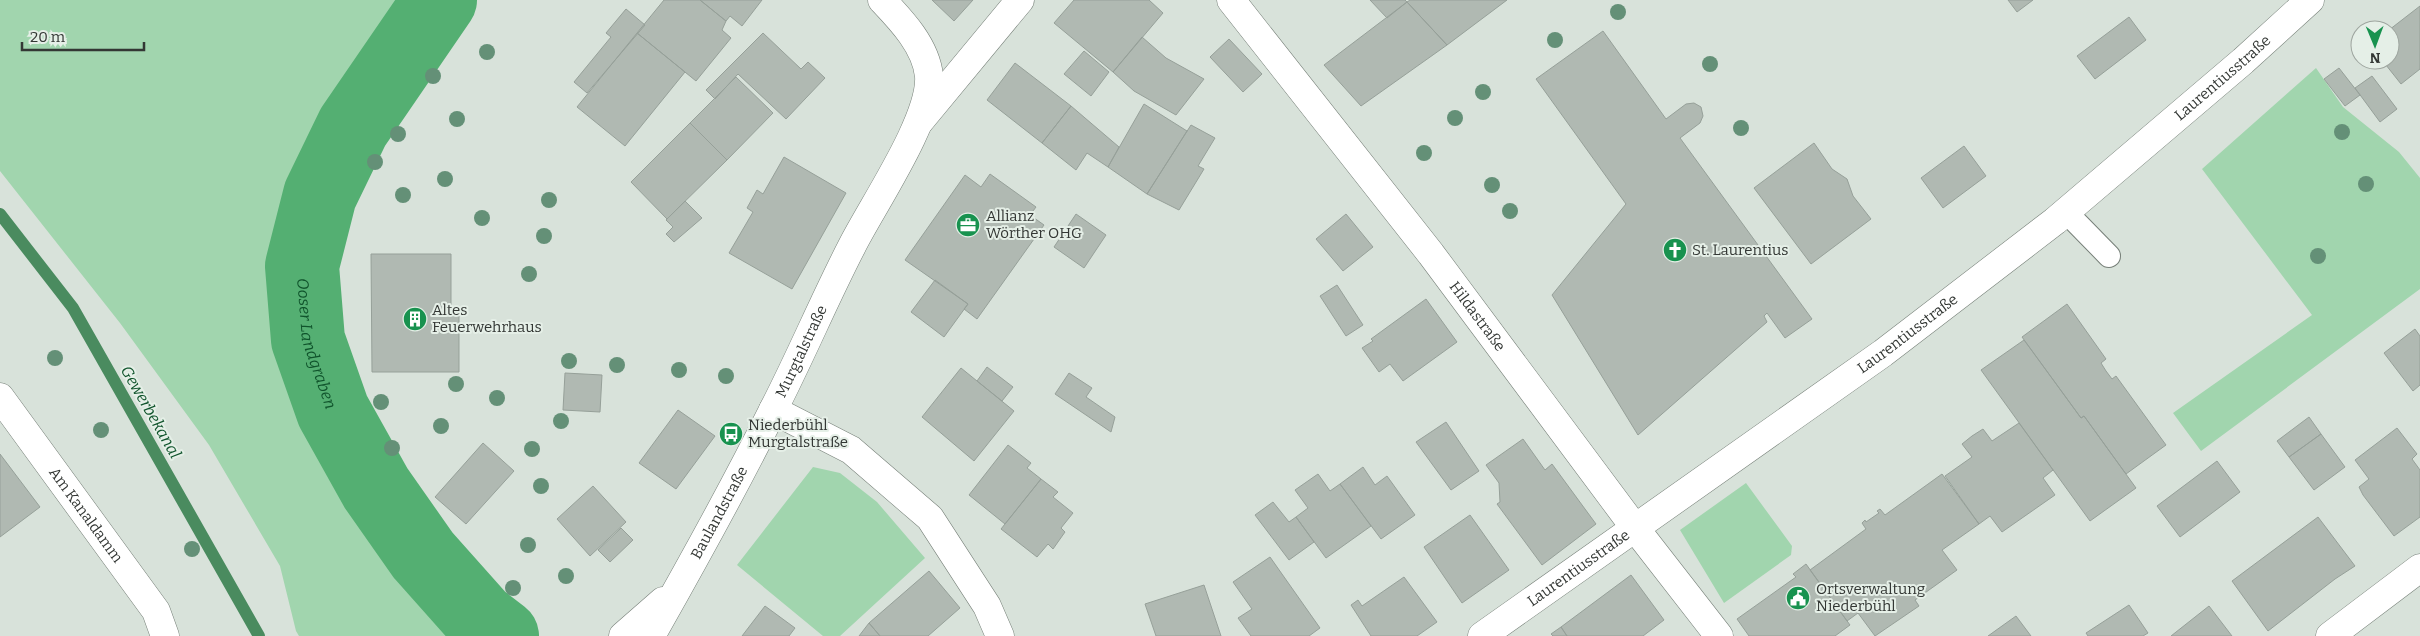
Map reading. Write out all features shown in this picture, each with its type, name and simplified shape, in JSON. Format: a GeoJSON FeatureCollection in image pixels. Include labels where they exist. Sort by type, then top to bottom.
{"type":"FeatureCollection","features":[{"type":"Feature","properties":{"kind":"street","name":"Murgtalstraße"},"geometry":{"type":"LineString","coordinates":[[882,0],[912,36],[924,56],[929,77],[926,98],[919,122],[852,246],[773,410],[851,450],[930,518],[987,606],[1000,636]]}},
{"type":"Feature","properties":{"kind":"street"},"geometry":{"type":"LineString","coordinates":[[919,122],[1020,0]]}},
{"type":"Feature","properties":{"kind":"street","name":"Hildastraße"},"geometry":{"type":"LineString","coordinates":[[1231,0],[1431,254],[1635,528],[1719,636]]}},
{"type":"Feature","properties":{"kind":"street","name":"Laurentiusstraße"},"geometry":{"type":"LineString","coordinates":[[1482,636],[1883,353],[2066,212],[2310,0]]}},
{"type":"Feature","properties":{"kind":"street","name":"Am Kanaldamm"},"geometry":{"type":"LineString","coordinates":[[0,397],[156,611],[165,636]]}},
{"type":"Feature","properties":{"kind":"street","name":"Baulandstraße"},"geometry":{"type":"LineString","coordinates":[[651,636],[773,410]]}},
{"type":"Feature","properties":{"kind":"street"},"geometry":{"type":"LineString","coordinates":[[2330,636],[2420,568]]}},
{"type":"Feature","properties":{"kind":"street","name":"Baulandstraße"},"geometry":{"type":"LineString","coordinates":[[623,636],[679,587]]}},
{"type":"Feature","properties":{"kind":"lane"},"geometry":{"type":"LineString","coordinates":[[2066,212],[2108,256]]}},
{"type":"Feature","properties":{"kind":"green space"},"geometry":{"type":"Polygon","coordinates":[[[0,0],[397,0],[409,10],[346,107],[302,188],[281,255],[282,312],[301,372],[338,457],[390,539],[434,596],[479,636],[299,636],[296,631],[280,566],[209,445],[120,323],[0,171],[0,0]]]}},
{"type":"Feature","properties":{"kind":"green space"},"geometry":{"type":"Polygon","coordinates":[[[2316,68],[2343,107],[2399,152],[2420,178],[2420,289],[2201,451],[2173,413],[2312,315],[2202,169],[2316,68]]]}},
{"type":"Feature","properties":{"kind":"green space"},"geometry":{"type":"Polygon","coordinates":[[[813,467],[840,473],[877,502],[925,558],[840,636],[823,636],[737,565],[813,467]]]}},
{"type":"Feature","properties":{"kind":"green space"},"geometry":{"type":"Polygon","coordinates":[[[1746,483],[1792,546],[1791,555],[1724,603],[1680,530],[1746,483]]]}},
{"type":"Feature","properties":{"kind":"building"},"geometry":{"type":"Polygon","coordinates":[[[664,0],[700,0],[726,21],[722,30],[731,38],[696,81],[637,33],[664,0]]]}},
{"type":"Feature","properties":{"kind":"building"},"geometry":{"type":"Polygon","coordinates":[[[700,0],[762,0],[742,26],[730,16],[726,21],[700,0]]]}},
{"type":"Feature","properties":{"kind":"building"},"geometry":{"type":"Polygon","coordinates":[[[932,0],[973,0],[954,21],[932,0]]]}},
{"type":"Feature","properties":{"kind":"building"},"geometry":{"type":"Polygon","coordinates":[[[1074,0],[1149,0],[1163,13],[1113,72],[1054,23],[1074,0]]]}},
{"type":"Feature","properties":{"kind":"building"},"geometry":{"type":"Polygon","coordinates":[[[1370,0],[1405,0],[1407,2],[1387,18],[1370,0]]]}},
{"type":"Feature","properties":{"kind":"building"},"geometry":{"type":"Polygon","coordinates":[[[1410,0],[1507,0],[1447,45],[1407,2],[1410,0]]]}},
{"type":"Feature","properties":{"kind":"building"},"geometry":{"type":"Polygon","coordinates":[[[2008,0],[2033,0],[2017,12],[2008,0]]]}},
{"type":"Feature","properties":{"kind":"building"},"geometry":{"type":"Polygon","coordinates":[[[1407,2],[1447,45],[1361,106],[1324,65],[1407,2]]]}},
{"type":"Feature","properties":{"kind":"building"},"geometry":{"type":"Polygon","coordinates":[[[2420,6],[2420,69],[2401,84],[2390,70],[2400,70],[2400,21],[2420,6]]]}},
{"type":"Feature","properties":{"kind":"building"},"geometry":{"type":"Polygon","coordinates":[[[626,9],[645,25],[587,93],[574,82],[611,37],[606,33],[626,9]]]}},
{"type":"Feature","properties":{"kind":"building"},"geometry":{"type":"Polygon","coordinates":[[[2129,17],[2146,40],[2095,79],[2077,56],[2129,17]]]}},
{"type":"Feature","properties":{"kind":"building","name":"St. Laurentius"},"geometry":{"type":"Polygon","coordinates":[[[1603,31],[1666,119],[1686,104],[1694,103],[1701,107],[1703,116],[1700,123],[1680,138],[1812,319],[1785,338],[1767,313],[1764,316],[1767,322],[1638,435],[1552,295],[1626,204],[1536,79],[1603,31]]]}},
{"type":"Feature","properties":{"kind":"building"},"geometry":{"type":"Polygon","coordinates":[[[637,33],[685,72],[625,146],[577,107],[637,33]]]}},
{"type":"Feature","properties":{"kind":"building"},"geometry":{"type":"Polygon","coordinates":[[[763,33],[801,69],[808,62],[825,78],[786,119],[738,74],[715,99],[706,90],[763,33]]]}},
{"type":"Feature","properties":{"kind":"building"},"geometry":{"type":"Polygon","coordinates":[[[1142,37],[1166,58],[1204,79],[1176,115],[1134,91],[1113,72],[1142,37]]]}},
{"type":"Feature","properties":{"kind":"building"},"geometry":{"type":"Polygon","coordinates":[[[1229,39],[1262,74],[1243,92],[1210,57],[1229,39]]]}},
{"type":"Feature","properties":{"kind":"building"},"geometry":{"type":"Polygon","coordinates":[[[1084,51],[1109,72],[1091,96],[1064,74],[1084,51]]]}},
{"type":"Feature","properties":{"kind":"building"},"geometry":{"type":"Polygon","coordinates":[[[1015,63],[1071,106],[1042,143],[987,100],[1015,63]]]}},
{"type":"Feature","properties":{"kind":"building"},"geometry":{"type":"Polygon","coordinates":[[[2339,68],[2360,95],[2345,106],[2324,79],[2339,68]]]}},
{"type":"Feature","properties":{"kind":"building"},"geometry":{"type":"Polygon","coordinates":[[[2372,76],[2397,109],[2380,122],[2355,88],[2372,76]]]}},
{"type":"Feature","properties":{"kind":"building"},"geometry":{"type":"Polygon","coordinates":[[[736,77],[773,113],[727,160],[690,123],[736,77]]]}},
{"type":"Feature","properties":{"kind":"building"},"geometry":{"type":"Polygon","coordinates":[[[1144,104],[1187,131],[1147,194],[1108,167],[1144,104]]]}},
{"type":"Feature","properties":{"kind":"building"},"geometry":{"type":"Polygon","coordinates":[[[1071,106],[1119,147],[1108,167],[1087,153],[1076,170],[1042,143],[1071,106]]]}},
{"type":"Feature","properties":{"kind":"building"},"geometry":{"type":"Polygon","coordinates":[[[690,123],[727,160],[667,219],[631,182],[690,123]]]}},
{"type":"Feature","properties":{"kind":"building"},"geometry":{"type":"Polygon","coordinates":[[[1191,125],[1215,138],[1198,166],[1204,169],[1179,210],[1147,194],[1191,125]]]}},
{"type":"Feature","properties":{"kind":"building"},"geometry":{"type":"Polygon","coordinates":[[[1814,143],[1832,169],[1847,179],[1853,196],[1871,219],[1811,264],[1754,188],[1814,143]]]}},
{"type":"Feature","properties":{"kind":"building"},"geometry":{"type":"Polygon","coordinates":[[[1964,146],[1986,176],[1943,208],[1921,178],[1964,146]]]}},
{"type":"Feature","properties":{"kind":"building"},"geometry":{"type":"Polygon","coordinates":[[[784,157],[846,193],[792,289],[729,253],[753,212],[747,208],[757,190],[763,194],[784,157]]]}},
{"type":"Feature","properties":{"kind":"building"},"geometry":{"type":"Polygon","coordinates":[[[990,174],[1036,207],[1030,215],[1044,225],[977,319],[964,309],[968,304],[905,260],[965,175],[981,187],[990,174]]]}},
{"type":"Feature","properties":{"kind":"building"},"geometry":{"type":"Polygon","coordinates":[[[685,201],[702,218],[674,242],[666,234],[673,227],[666,220],[685,201]]]}},
{"type":"Feature","properties":{"kind":"building"},"geometry":{"type":"Polygon","coordinates":[[[1076,214],[1106,235],[1084,268],[1054,247],[1076,214]]]}},
{"type":"Feature","properties":{"kind":"building"},"geometry":{"type":"Polygon","coordinates":[[[1346,214],[1373,247],[1343,271],[1316,239],[1346,214]]]}},
{"type":"Feature","properties":{"kind":"building","name":"Altes Feuerwehrhaus"},"geometry":{"type":"Polygon","coordinates":[[[371,254],[451,254],[451,308],[459,308],[459,372],[372,372],[371,254]]]}},
{"type":"Feature","properties":{"kind":"building"},"geometry":{"type":"Polygon","coordinates":[[[935,280],[968,304],[944,337],[911,312],[935,280]]]}},
{"type":"Feature","properties":{"kind":"building"},"geometry":{"type":"Polygon","coordinates":[[[1337,285],[1363,325],[1346,336],[1320,296],[1337,285]]]}},
{"type":"Feature","properties":{"kind":"building"},"geometry":{"type":"Polygon","coordinates":[[[1426,299],[1457,342],[1403,381],[1390,364],[1379,372],[1362,348],[1373,341],[1371,339],[1426,299]]]}},
{"type":"Feature","properties":{"kind":"building"},"geometry":{"type":"Polygon","coordinates":[[[2067,304],[2106,359],[2101,363],[2106,371],[2112,379],[2116,376],[2166,445],[2126,474],[2084,416],[2081,418],[2022,337],[2067,304]]]}},
{"type":"Feature","properties":{"kind":"building"},"geometry":{"type":"Polygon","coordinates":[[[2415,329],[2420,336],[2420,385],[2413,391],[2384,353],[2415,329]]]}},
{"type":"Feature","properties":{"kind":"building"},"geometry":{"type":"Polygon","coordinates":[[[2024,340],[2081,418],[2084,416],[2136,488],[2090,521],[1981,370],[2024,340]]]}},
{"type":"Feature","properties":{"kind":"building"},"geometry":{"type":"Polygon","coordinates":[[[987,367],[1013,387],[1002,401],[977,381],[987,367]]]}},
{"type":"Feature","properties":{"kind":"building"},"geometry":{"type":"Polygon","coordinates":[[[961,368],[1014,411],[974,461],[922,417],[961,368]]]}},
{"type":"Feature","properties":{"kind":"building"},"geometry":{"type":"Polygon","coordinates":[[[565,373],[602,375],[600,412],[563,410],[565,373]]]}},
{"type":"Feature","properties":{"kind":"building"},"geometry":{"type":"Polygon","coordinates":[[[1069,373],[1092,388],[1086,397],[1115,417],[1111,432],[1055,394],[1069,373]]]}},
{"type":"Feature","properties":{"kind":"building"},"geometry":{"type":"Polygon","coordinates":[[[678,410],[715,436],[676,489],[639,463],[678,410]]]}},
{"type":"Feature","properties":{"kind":"building"},"geometry":{"type":"Polygon","coordinates":[[[2309,417],[2321,434],[2289,457],[2277,441],[2309,417]]]}},
{"type":"Feature","properties":{"kind":"building"},"geometry":{"type":"Polygon","coordinates":[[[1446,422],[1479,471],[1451,490],[1416,442],[1446,422]]]}},
{"type":"Feature","properties":{"kind":"building"},"geometry":{"type":"Polygon","coordinates":[[[2019,423],[2053,470],[2043,478],[2055,495],[2002,532],[1990,516],[1979,524],[1945,476],[1972,457],[1962,444],[1972,436],[1983,429],[1992,441],[2019,423]]]}},
{"type":"Feature","properties":{"kind":"building"},"geometry":{"type":"Polygon","coordinates":[[[2397,428],[2417,454],[2412,459],[2420,470],[2420,517],[2394,536],[2363,495],[2359,487],[2369,479],[2355,460],[2397,428]]]}},
{"type":"Feature","properties":{"kind":"building"},"geometry":{"type":"Polygon","coordinates":[[[2321,434],[2345,467],[2314,490],[2289,457],[2321,434]]]}},
{"type":"Feature","properties":{"kind":"building"},"geometry":{"type":"Polygon","coordinates":[[[1523,439],[1545,470],[1552,464],[1596,524],[1542,565],[1497,504],[1500,502],[1499,483],[1486,465],[1523,439]]]}},
{"type":"Feature","properties":{"kind":"building"},"geometry":{"type":"Polygon","coordinates":[[[483,443],[514,471],[466,524],[435,497],[483,443]]]}},
{"type":"Feature","properties":{"kind":"building"},"geometry":{"type":"Polygon","coordinates":[[[1008,445],[1031,463],[1027,468],[1041,479],[1005,524],[969,495],[1008,445]]]}},
{"type":"Feature","properties":{"kind":"building"},"geometry":{"type":"Polygon","coordinates":[[[0,454],[40,507],[0,537],[0,454]]]}},
{"type":"Feature","properties":{"kind":"building"},"geometry":{"type":"Polygon","coordinates":[[[2217,461],[2240,492],[2180,537],[2157,506],[2217,461]]]}},
{"type":"Feature","properties":{"kind":"building"},"geometry":{"type":"Polygon","coordinates":[[[1363,467],[1375,485],[1387,476],[1415,515],[1381,539],[1340,484],[1363,467]]]}},
{"type":"Feature","properties":{"kind":"building"},"geometry":{"type":"Polygon","coordinates":[[[1318,474],[1330,491],[1340,484],[1371,526],[1326,558],[1296,517],[1308,508],[1295,490],[1318,474]]]}},
{"type":"Feature","properties":{"kind":"building"},"geometry":{"type":"Polygon","coordinates":[[[1942,474],[1979,524],[1942,550],[1957,570],[1915,600],[1919,606],[1875,636],[1858,613],[1847,621],[1810,570],[1866,529],[1862,523],[1879,513],[1877,511],[1880,509],[1885,515],[1942,474]]]}},
{"type":"Feature","properties":{"kind":"building"},"geometry":{"type":"Polygon","coordinates":[[[1041,479],[1058,492],[1053,497],[1073,513],[1061,528],[1065,532],[1053,549],[1048,544],[1037,557],[1001,529],[1041,479]]]}},
{"type":"Feature","properties":{"kind":"building"},"geometry":{"type":"Polygon","coordinates":[[[593,486],[626,522],[590,556],[557,519],[593,486]]]}},
{"type":"Feature","properties":{"kind":"building"},"geometry":{"type":"Polygon","coordinates":[[[1273,502],[1289,522],[1296,517],[1314,542],[1289,560],[1255,515],[1273,502]]]}},
{"type":"Feature","properties":{"kind":"building"},"geometry":{"type":"Polygon","coordinates":[[[1470,515],[1509,570],[1462,603],[1424,547],[1470,515]]]}},
{"type":"Feature","properties":{"kind":"building"},"geometry":{"type":"Polygon","coordinates":[[[2318,517],[2355,566],[2335,579],[2268,631],[2232,581],[2318,517]]]}},
{"type":"Feature","properties":{"kind":"building"},"geometry":{"type":"Polygon","coordinates":[[[621,528],[633,540],[610,562],[598,550],[621,528]]]}},
{"type":"Feature","properties":{"kind":"building"},"geometry":{"type":"Polygon","coordinates":[[[1270,557],[1320,628],[1309,636],[1251,636],[1238,618],[1252,609],[1233,582],[1270,557]]]}},
{"type":"Feature","properties":{"kind":"building","name":"Ortsverwaltung Niederbühl"},"geometry":{"type":"Polygon","coordinates":[[[1806,564],[1850,625],[1835,636],[1749,636],[1737,619],[1796,577],[1793,574],[1806,564]]]}},
{"type":"Feature","properties":{"kind":"building"},"geometry":{"type":"Polygon","coordinates":[[[929,571],[960,608],[928,636],[880,636],[869,623],[929,571]]]}},
{"type":"Feature","properties":{"kind":"building"},"geometry":{"type":"Polygon","coordinates":[[[1631,575],[1664,620],[1643,636],[1567,636],[1561,627],[1631,575]]]}},
{"type":"Feature","properties":{"kind":"building"},"geometry":{"type":"Polygon","coordinates":[[[1404,577],[1437,622],[1417,636],[1371,636],[1351,605],[1358,600],[1362,606],[1404,577]]]}},
{"type":"Feature","properties":{"kind":"building"},"geometry":{"type":"Polygon","coordinates":[[[1204,585],[1221,636],[1156,636],[1145,604],[1204,585]]]}},
{"type":"Feature","properties":{"kind":"building"},"geometry":{"type":"Polygon","coordinates":[[[2129,605],[2148,633],[2143,636],[2088,636],[2086,633],[2129,605]]]}},
{"type":"Feature","properties":{"kind":"building"},"geometry":{"type":"Polygon","coordinates":[[[765,606],[795,628],[789,636],[742,636],[765,606]]]}},
{"type":"Feature","properties":{"kind":"building"},"geometry":{"type":"Polygon","coordinates":[[[2209,606],[2232,636],[2171,636],[2209,606]]]}},
{"type":"Feature","properties":{"kind":"building"},"geometry":{"type":"Polygon","coordinates":[[[2016,616],[2031,636],[1988,636],[2016,616]]]}},
{"type":"Feature","properties":{"kind":"building"},"geometry":{"type":"Polygon","coordinates":[[[869,623],[880,636],[859,636],[869,623]]]}},
{"type":"Feature","properties":{"kind":"building"},"geometry":{"type":"Polygon","coordinates":[[[1561,627],[1567,636],[1553,636],[1551,634],[1561,627]]]}},
{"type":"Feature","properties":{"kind":"waterway","name":"Ooser Landgraben"},"geometry":{"type":"LineString","coordinates":[[440,0],[353,127],[320,195],[302,266],[308,340],[333,411],[376,488],[423,555],[480,619],[502,636]]}},
{"type":"Feature","properties":{"kind":"waterway","name":"Gewerbekanal"},"geometry":{"type":"LineString","coordinates":[[0,214],[73,308],[259,636]]}},
{"type":"Feature","properties":{"kind":"place","name":"Allianz Wörther OHG"},"geometry":{"type":"Point","coordinates":[968,225]}},
{"type":"Feature","properties":{"kind":"place","name":"St. Laurentius"},"geometry":{"type":"Point","coordinates":[1675,250]}},
{"type":"Feature","properties":{"kind":"place","name":"Altes Feuerwehrhaus"},"geometry":{"type":"Point","coordinates":[415,319]}},
{"type":"Feature","properties":{"kind":"place","name":"Niederbühl Murgtalstraße"},"geometry":{"type":"Point","coordinates":[731,434]}},
{"type":"Feature","properties":{"kind":"place","name":"Ortsverwaltung Niederbühl"},"geometry":{"type":"Point","coordinates":[1798,598]}}]}
